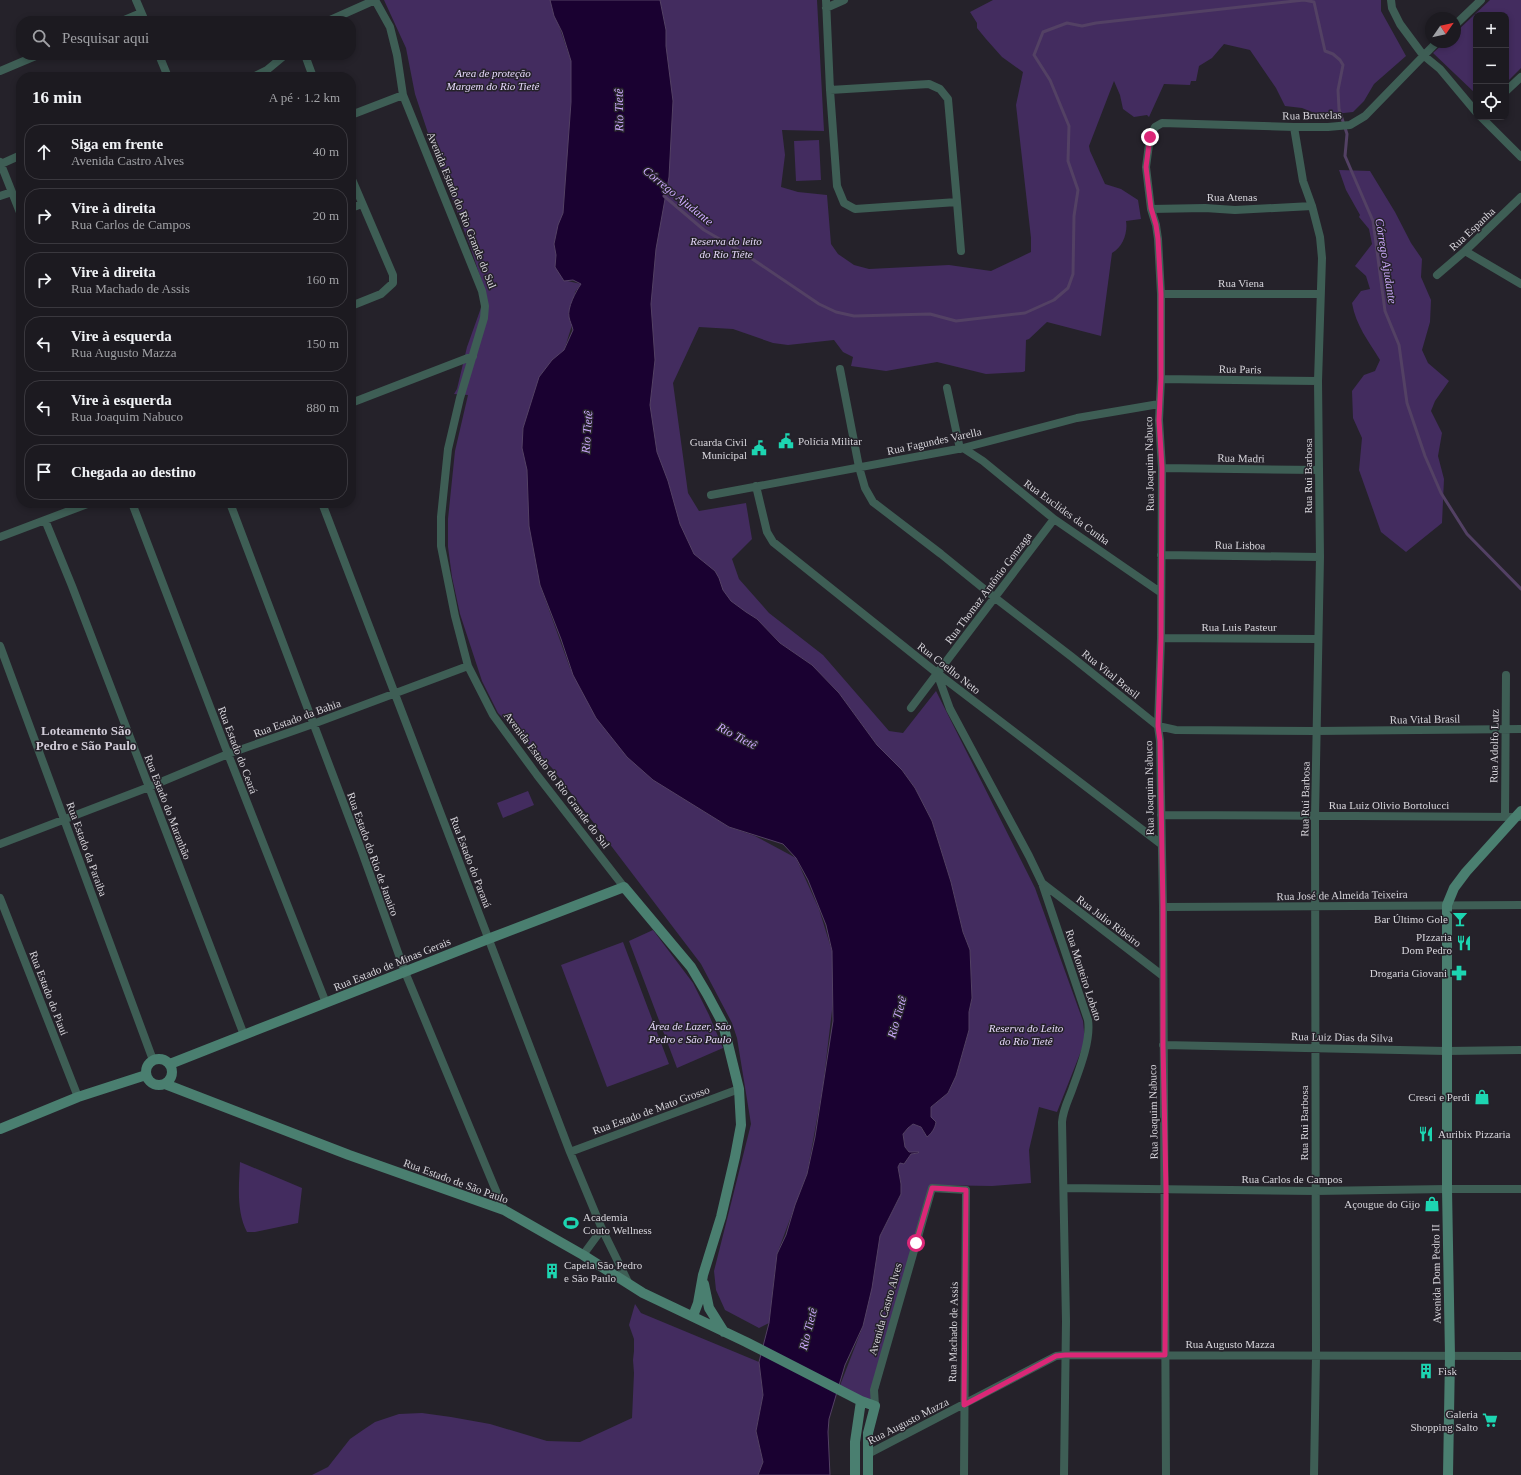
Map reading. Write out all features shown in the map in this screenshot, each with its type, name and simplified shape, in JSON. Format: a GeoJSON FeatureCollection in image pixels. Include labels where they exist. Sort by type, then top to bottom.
{"type":"FeatureCollection","features":[{"type":"Feature","properties":{"kind":"street"},"geometry":{"type":"LineString","coordinates":[[136,0],[143,16]]}},
{"type":"Feature","properties":{"kind":"street"},"geometry":{"type":"LineString","coordinates":[[339,16],[375,0]]}},
{"type":"Feature","properties":{"kind":"street","name":"Avenida Estado do Rio Grande do Sul"},"geometry":{"type":"LineString","coordinates":[[375,0],[390,27],[397,55],[403,95],[482,291],[485,306],[484,318],[460,398],[448,449],[441,518],[441,546],[446,579],[468,666],[500,726],[624,887],[691,966],[723,1024],[739,1089],[741,1124],[735,1157],[717,1234],[703,1275],[696,1318]]}},
{"type":"Feature","properties":{"kind":"street"},"geometry":{"type":"LineString","coordinates":[[844,0],[826,4],[837,186],[844,203],[855,209],[957,202]]}},
{"type":"Feature","properties":{"kind":"street"},"geometry":{"type":"LineString","coordinates":[[1391,0],[1392,8],[1400,24],[1423,55],[1440,69],[1473,108]]}},
{"type":"Feature","properties":{"kind":"street"},"geometry":{"type":"LineString","coordinates":[[1461,19],[1481,0]]}},
{"type":"Feature","properties":{"kind":"street","name":"Rua Bruxelas"},"geometry":{"type":"LineString","coordinates":[[1155,127],[1162,123],[1173,122],[1294,127],[1328,127],[1350,125],[1365,116],[1431,48]]}},
{"type":"Feature","properties":{"kind":"street"},"geometry":{"type":"LineString","coordinates":[[0,71],[26,60]]}},
{"type":"Feature","properties":{"kind":"street"},"geometry":{"type":"LineString","coordinates":[[160,60],[166,72]]}},
{"type":"Feature","properties":{"kind":"street"},"geometry":{"type":"LineString","coordinates":[[264,72],[279,60]]}},
{"type":"Feature","properties":{"kind":"street"},"geometry":{"type":"LineString","coordinates":[[307,60],[311,72]]}},
{"type":"Feature","properties":{"kind":"street"},"geometry":{"type":"LineString","coordinates":[[1509,89],[1521,77]]}},
{"type":"Feature","properties":{"kind":"street"},"geometry":{"type":"LineString","coordinates":[[830,90],[929,84],[940,89],[948,99],[961,250]]}},
{"type":"Feature","properties":{"kind":"street"},"geometry":{"type":"LineString","coordinates":[[356,113],[403,95]]}},
{"type":"Feature","properties":{"kind":"street"},"geometry":{"type":"LineString","coordinates":[[1484,120],[1521,157]]}},
{"type":"Feature","properties":{"kind":"street","name":"Rua Joaquim Nabuco"},"geometry":{"type":"LineString","coordinates":[[1155,127],[1150,137],[1146,167],[1151,208],[1158,239],[1161,294],[1161,378],[1159,404],[1162,468],[1160,592],[1161,638],[1158,726],[1160,741],[1163,907],[1163,1045],[1166,1190],[1166,1475]]}},
{"type":"Feature","properties":{"kind":"street","name":"Rua Rui Barbosa"},"geometry":{"type":"LineString","coordinates":[[1294,127],[1303,181],[1312,206],[1320,238],[1322,258],[1318,381],[1320,557],[1315,816],[1316,1356],[1314,1475]]}},
{"type":"Feature","properties":{"kind":"street"},"geometry":{"type":"LineString","coordinates":[[16,157],[0,163],[16,202]]}},
{"type":"Feature","properties":{"kind":"street"},"geometry":{"type":"LineString","coordinates":[[356,189],[393,275],[393,283],[381,294],[356,304]]}},
{"type":"Feature","properties":{"kind":"street"},"geometry":{"type":"LineString","coordinates":[[0,196],[12,192]]}},
{"type":"Feature","properties":{"kind":"street","name":"Rua Espanha"},"geometry":{"type":"LineString","coordinates":[[1437,275],[1465,251],[1521,197]]}},
{"type":"Feature","properties":{"kind":"street"},"geometry":{"type":"LineString","coordinates":[[356,206],[362,204]]}},
{"type":"Feature","properties":{"kind":"street","name":"Rua Atenas"},"geometry":{"type":"LineString","coordinates":[[1151,208],[1205,208],[1235,210],[1312,206]]}},
{"type":"Feature","properties":{"kind":"street"},"geometry":{"type":"LineString","coordinates":[[1465,251],[1521,284]]}},
{"type":"Feature","properties":{"kind":"street","name":"Rua Viena"},"geometry":{"type":"LineString","coordinates":[[1161,294],[1320,294]]}},
{"type":"Feature","properties":{"kind":"street"},"geometry":{"type":"LineString","coordinates":[[356,401],[473,356]]}},
{"type":"Feature","properties":{"kind":"street","name":"Rua Vital Brasil"},"geometry":{"type":"LineString","coordinates":[[840,369],[859,467],[865,488],[873,502],[1158,726],[1176,730],[1316,731],[1521,729]]}},
{"type":"Feature","properties":{"kind":"street","name":"Rua Paris"},"geometry":{"type":"LineString","coordinates":[[1161,378],[1318,381]]}},
{"type":"Feature","properties":{"kind":"street"},"geometry":{"type":"LineString","coordinates":[[947,388],[961,448]]}},
{"type":"Feature","properties":{"kind":"street","name":"Rua Fagundes Varella"},"geometry":{"type":"LineString","coordinates":[[711,495],[961,448],[1077,418],[1159,404]]}},
{"type":"Feature","properties":{"kind":"street","name":"Rua Euclides da Cunha"},"geometry":{"type":"LineString","coordinates":[[961,448],[983,461],[1054,519],[1160,592]]}},
{"type":"Feature","properties":{"kind":"street","name":"Rua Madri"},"geometry":{"type":"LineString","coordinates":[[1162,468],[1319,470]]}},
{"type":"Feature","properties":{"kind":"street","name":"Rua Coelho Neto"},"geometry":{"type":"LineString","coordinates":[[756,486],[767,532],[773,542],[938,673],[1161,844]]}},
{"type":"Feature","properties":{"kind":"street"},"geometry":{"type":"LineString","coordinates":[[0,538],[77,508]]}},
{"type":"Feature","properties":{"kind":"street","name":"Rua Estado do Ceará"},"geometry":{"type":"LineString","coordinates":[[134,508],[228,754],[326,1003]]}},
{"type":"Feature","properties":{"kind":"street","name":"Rua Estado do Rio de Janairo"},"geometry":{"type":"LineString","coordinates":[[232,508],[362,852],[405,972],[504,1210]]}},
{"type":"Feature","properties":{"kind":"street","name":"Rua Estado do Paraná"},"geometry":{"type":"LineString","coordinates":[[324,508],[570,1152],[602,1229],[628,1282]]}},
{"type":"Feature","properties":{"kind":"street","name":"Rua Thomaz Antônio Gonzaga"},"geometry":{"type":"LineString","coordinates":[[911,708],[1054,519]]}},
{"type":"Feature","properties":{"kind":"street","name":"Rua Estado do Maranhão"},"geometry":{"type":"LineString","coordinates":[[45,520],[72,586],[244,1035]]}},
{"type":"Feature","properties":{"kind":"street","name":"Rua Lisboa"},"geometry":{"type":"LineString","coordinates":[[1161,555],[1320,557]]}},
{"type":"Feature","properties":{"kind":"street","name":"Rua Luis Pasteur"},"geometry":{"type":"LineString","coordinates":[[1161,638],[1318,639]]}},
{"type":"Feature","properties":{"kind":"street","name":"Rua Estado da Paraiba"},"geometry":{"type":"LineString","coordinates":[[0,646],[153,1060]]}},
{"type":"Feature","properties":{"kind":"street","name":"Rua Estado da Bahia"},"geometry":{"type":"LineString","coordinates":[[0,844],[149,787],[228,754],[468,666]]}},
{"type":"Feature","properties":{"kind":"street","name":"Rua Monteiro Lobato"},"geometry":{"type":"LineString","coordinates":[[938,673],[950,709],[1042,883],[1088,1020],[1088,1041],[1074,1086],[1063,1113],[1062,1122],[1065,1355],[1064,1475]]}},
{"type":"Feature","properties":{"kind":"street","name":"Rua Adolfo Lutz"},"geometry":{"type":"LineString","coordinates":[[1505,817],[1506,675]]}},
{"type":"Feature","properties":{"kind":"street","name":"Rua Luiz Olivio Bortolucci"},"geometry":{"type":"LineString","coordinates":[[1161,815],[1505,817],[1519,815]]}},
{"type":"Feature","properties":{"kind":"street","name":"Avenida Dom Pedro II"},"geometry":{"type":"LineString","coordinates":[[1448,1475],[1450,1356],[1446,1051],[1447,905],[1454,888],[1466,872],[1519,815]]}},
{"type":"Feature","properties":{"kind":"street","name":"Rua Julio Ribeiro"},"geometry":{"type":"LineString","coordinates":[[1042,883],[1163,976]]}},
{"type":"Feature","properties":{"kind":"street","name":"Rua Estado de Minas Gerais"},"geometry":{"type":"LineString","coordinates":[[170,1064],[624,887]]}},
{"type":"Feature","properties":{"kind":"street","name":"Rua Estado do Piaui"},"geometry":{"type":"LineString","coordinates":[[0,898],[78,1097]]}},
{"type":"Feature","properties":{"kind":"street","name":"Rua José de Almeida Teixeira"},"geometry":{"type":"LineString","coordinates":[[1163,907],[1521,905]]}},
{"type":"Feature","properties":{"kind":"street","name":"Rua Luiz Dias da Silva"},"geometry":{"type":"LineString","coordinates":[[1163,1045],[1446,1051],[1521,1050]]}},
{"type":"Feature","properties":{"kind":"street"},"geometry":{"type":"LineString","coordinates":[[162,1059],[170,1064],[172,1073],[171,1078],[165,1084],[154,1085],[149,1081],[146,1074],[147,1066],[153,1060],[162,1059]]}},
{"type":"Feature","properties":{"kind":"street"},"geometry":{"type":"LineString","coordinates":[[0,1129],[78,1097],[146,1074]]}},
{"type":"Feature","properties":{"kind":"street","name":"Rua Estado de São Paulo"},"geometry":{"type":"LineString","coordinates":[[165,1084],[349,1155],[504,1210],[583,1255],[628,1282],[643,1293],[746,1342],[861,1401],[875,1406]]}},
{"type":"Feature","properties":{"kind":"street","name":"Rua Estado de Mato Grosso"},"geometry":{"type":"LineString","coordinates":[[570,1152],[739,1089]]}},
{"type":"Feature","properties":{"kind":"street","name":"Avenida Castro Alves"},"geometry":{"type":"LineString","coordinates":[[868,1475],[868,1433],[875,1406],[874,1390],[932,1188],[966,1190]]}},
{"type":"Feature","properties":{"kind":"street","name":"Rua Carlos de Campos"},"geometry":{"type":"LineString","coordinates":[[1064,1188],[1315,1191],[1521,1189]]}},
{"type":"Feature","properties":{"kind":"street","name":"Rua Machado de Assis"},"geometry":{"type":"LineString","coordinates":[[964,1475],[966,1190]]}},
{"type":"Feature","properties":{"kind":"street"},"geometry":{"type":"LineString","coordinates":[[583,1255],[602,1229]]}},
{"type":"Feature","properties":{"kind":"street","name":"Avenida Estado do Rio Grande do Sul"},"geometry":{"type":"LineString","coordinates":[[703,1275],[709,1307],[724,1332]]}},
{"type":"Feature","properties":{"kind":"street"},"geometry":{"type":"LineString","coordinates":[[696,1318],[709,1307]]}},
{"type":"Feature","properties":{"kind":"street","name":"Rua Augusto Mazza"},"geometry":{"type":"LineString","coordinates":[[868,1454],[1056,1356],[1521,1356]]}},
{"type":"Feature","properties":{"kind":"street"},"geometry":{"type":"LineString","coordinates":[[855,1475],[856,1442],[861,1401],[874,1390]]}},
{"type":"Feature","properties":{"kind":"green space","name":"Area de proteção Margem do Rio Tietê"},"geometry":{"type":"Polygon","coordinates":[[[384,0],[550,0],[571,61],[571,102],[563,280],[581,284],[575,292],[572,325],[527,470],[540,585],[570,668],[636,765],[671,791],[729,827],[755,836],[796,858],[819,909],[832,951],[833,1002],[823,1086],[807,1174],[777,1254],[769,1323],[759,1328],[725,1310],[716,1290],[714,1271],[751,1124],[737,1038],[732,1023],[701,964],[552,768],[498,713],[482,681],[460,614],[452,577],[448,547],[448,519],[455,451],[468,395],[454,394],[457,389],[467,347],[482,305],[481,279],[415,94],[406,48],[384,0]]]}},
{"type":"Feature","properties":{"kind":"green space","name":"Reserva do leito do Rio Tiête"},"geometry":{"type":"Polygon","coordinates":[[[647,0],[817,0],[824,131],[782,130],[785,155],[781,187],[798,192],[827,195],[831,244],[838,254],[854,265],[869,269],[949,265],[991,271],[1031,252],[1031,238],[1016,105],[1023,72],[1002,57],[986,39],[977,28],[977,23],[970,12],[993,0],[1381,0],[1381,11],[1406,56],[1374,84],[1364,101],[1353,112],[1325,115],[1320,112],[1317,114],[1302,108],[1285,106],[1276,88],[1250,50],[1224,44],[1212,58],[1199,66],[1196,81],[1191,81],[1190,85],[1164,84],[1149,117],[1147,115],[1134,117],[1123,109],[1120,95],[1114,81],[1089,146],[1105,184],[1121,189],[1138,200],[1141,219],[1126,221],[1124,239],[1119,247],[1112,253],[1101,336],[1047,322],[1026,340],[1025,371],[1023,372],[986,374],[937,362],[886,371],[851,366],[853,357],[843,352],[834,340],[788,345],[773,343],[733,329],[699,327],[673,383],[688,493],[699,511],[746,503],[752,539],[732,559],[739,579],[769,613],[823,655],[889,731],[903,733],[936,691],[1035,888],[1083,1021],[1085,1041],[1057,1112],[1039,1107],[1029,1150],[1031,1183],[992,1186],[931,1185],[874,1405],[839,1388],[863,1326],[880,1236],[901,1194],[898,1167],[900,1163],[904,1163],[911,1154],[918,1153],[909,1152],[905,1147],[903,1134],[913,1124],[921,1127],[927,1137],[931,1118],[931,1107],[948,1093],[956,1076],[969,1030],[969,1012],[972,998],[970,950],[963,932],[951,882],[932,821],[915,788],[902,770],[877,745],[839,693],[812,665],[780,643],[757,619],[742,610],[700,594],[621,395],[647,0]]]}},
{"type":"Feature","properties":{"kind":"green space"},"geometry":{"type":"Polygon","coordinates":[[[1490,0],[1521,0],[1521,68],[1509,80],[1509,12],[1477,12],[1490,0]]]}},
{"type":"Feature","properties":{"kind":"green space"},"geometry":{"type":"Polygon","coordinates":[[[1473,16],[1473,91],[1433,53],[1438,48],[1461,48],[1461,27],[1473,16]]]}},
{"type":"Feature","properties":{"kind":"green space"},"geometry":{"type":"Polygon","coordinates":[[[819,140],[821,180],[796,181],[794,141],[819,140]]]}},
{"type":"Feature","properties":{"kind":"green space"},"geometry":{"type":"Polygon","coordinates":[[[1339,170],[1370,171],[1395,212],[1411,243],[1422,259],[1421,277],[1431,300],[1430,322],[1422,350],[1428,363],[1449,381],[1435,401],[1431,411],[1442,433],[1438,456],[1444,479],[1442,523],[1406,552],[1381,532],[1359,470],[1362,438],[1353,418],[1352,391],[1364,375],[1375,371],[1380,360],[1359,326],[1352,303],[1361,291],[1370,289],[1366,276],[1355,266],[1372,244],[1369,229],[1359,217],[1360,215],[1346,190],[1339,170]]]}},
{"type":"Feature","properties":{"kind":"green space"},"geometry":{"type":"Polygon","coordinates":[[[528,791],[534,805],[503,818],[497,803],[528,791]]]}},
{"type":"Feature","properties":{"kind":"green space","name":"Área de Lazer, São Pedro e São Paulo"},"geometry":{"type":"Polygon","coordinates":[[[653,930],[693,983],[723,1048],[677,1068],[629,941],[653,930]]]}},
{"type":"Feature","properties":{"kind":"green space"},"geometry":{"type":"Polygon","coordinates":[[[623,942],[669,1064],[607,1087],[561,965],[623,942]]]}},
{"type":"Feature","properties":{"kind":"green space"},"geometry":{"type":"Polygon","coordinates":[[[240,1162],[302,1188],[298,1223],[255,1232],[247,1232],[240,1207],[240,1162]]]}},
{"type":"Feature","properties":{"kind":"green space"},"geometry":{"type":"Polygon","coordinates":[[[635,1304],[641,1313],[759,1362],[763,1395],[756,1431],[763,1462],[758,1475],[312,1475],[328,1467],[350,1439],[375,1422],[399,1414],[422,1413],[451,1417],[490,1424],[547,1441],[580,1442],[632,1418],[634,1339],[629,1325],[635,1304]]]}},
{"type":"Feature","properties":{"kind":"water","name":"Rio Tietê"},"geometry":{"type":"Polygon","coordinates":[[[550,0],[660,0],[666,30],[666,46],[673,101],[669,177],[656,249],[651,304],[655,360],[650,405],[657,452],[668,481],[680,524],[694,554],[715,571],[723,590],[731,601],[757,619],[780,643],[812,665],[839,693],[877,745],[902,770],[915,788],[932,821],[951,882],[963,932],[970,950],[972,998],[969,1012],[969,1030],[956,1076],[948,1093],[931,1107],[931,1117],[936,1122],[933,1130],[927,1137],[921,1127],[913,1124],[903,1134],[905,1147],[909,1152],[919,1152],[911,1154],[904,1164],[900,1163],[898,1167],[901,1194],[880,1236],[872,1288],[863,1326],[845,1365],[829,1419],[828,1432],[830,1475],[758,1475],[763,1462],[756,1431],[763,1395],[759,1362],[769,1323],[777,1254],[786,1235],[795,1205],[807,1174],[815,1137],[833,1021],[832,951],[826,925],[808,880],[796,858],[783,844],[729,827],[653,780],[627,757],[596,718],[573,675],[540,585],[529,526],[527,470],[522,448],[523,428],[539,377],[552,360],[564,350],[573,330],[569,317],[569,309],[574,295],[581,284],[573,280],[564,281],[555,267],[556,255],[554,244],[558,225],[563,213],[571,102],[571,61],[562,32],[554,16],[550,0]]]}},
{"type":"Feature","properties":{"kind":"waterway","name":"Córrego Ajudante"},"geometry":{"type":"LineString","coordinates":[[664,196],[704,230],[742,252],[819,304],[836,312],[854,316],[930,314],[956,321],[1025,313],[1054,300],[1068,288],[1073,274],[1074,216],[1078,190],[1068,161],[1069,126],[1050,80],[1034,55],[1043,32],[1067,23],[1082,26],[1096,23],[1304,0],[1314,2],[1325,51],[1333,54],[1343,65],[1338,90],[1339,109],[1347,134],[1345,156],[1373,221],[1385,311],[1399,345],[1407,403],[1425,456],[1441,493],[1467,534],[1521,589]]}},
{"type":"Feature","properties":{"kind":"place","name":"Polícia Militar"},"geometry":{"type":"Point","coordinates":[786,441]}},
{"type":"Feature","properties":{"kind":"place","name":"Guarda Civil Municipal"},"geometry":{"type":"Point","coordinates":[759,448]}},
{"type":"Feature","properties":{"kind":"place","name":"Bar Último Gole"},"geometry":{"type":"Point","coordinates":[1460,919]}},
{"type":"Feature","properties":{"kind":"place","name":"PIzzaria Dom Pedro"},"geometry":{"type":"Point","coordinates":[1464,943]}},
{"type":"Feature","properties":{"kind":"place","name":"Drogaria Giovani"},"geometry":{"type":"Point","coordinates":[1459,973]}},
{"type":"Feature","properties":{"kind":"place","name":"Cresci e Perdi"},"geometry":{"type":"Point","coordinates":[1482,1097]}},
{"type":"Feature","properties":{"kind":"place","name":"Auribix Pizzaria"},"geometry":{"type":"Point","coordinates":[1426,1134]}},
{"type":"Feature","properties":{"kind":"place","name":"Açougue do Gijo"},"geometry":{"type":"Point","coordinates":[1432,1204]}},
{"type":"Feature","properties":{"kind":"place","name":"Academia Couto Wellness"},"geometry":{"type":"Point","coordinates":[571,1223]}},
{"type":"Feature","properties":{"kind":"place","name":"Capela São Pedro e São Paulo"},"geometry":{"type":"Point","coordinates":[552,1271]}},
{"type":"Feature","properties":{"kind":"place","name":"Fisk"},"geometry":{"type":"Point","coordinates":[1426,1371]}},
{"type":"Feature","properties":{"kind":"place","name":"Galeria Shopping Salto"},"geometry":{"type":"Point","coordinates":[1490,1420]}},
{"type":"Feature","properties":{"kind":"district","name":"Loteamento São Pedro e São Paulo"},"geometry":{"type":"Point","coordinates":[86,738]}},
{"type":"Feature","properties":{"kind":"route"},"geometry":{"type":"LineString","coordinates":[[916,1243],[932,1188],[966,1190],[964,1405],[1056,1356],[1165,1355],[1166,1190],[1163,1045],[1163,907],[1160,741],[1158,726],[1161,638],[1160,592],[1162,468],[1159,420],[1161,378],[1161,294],[1158,239],[1151,208],[1146,167],[1150,137]]}},
{"type":"Feature","properties":{"kind":"park label","name":"Reserva do Leito do Rio Tietê"},"geometry":{"type":"Point","coordinates":[1026,1034]}}]}
